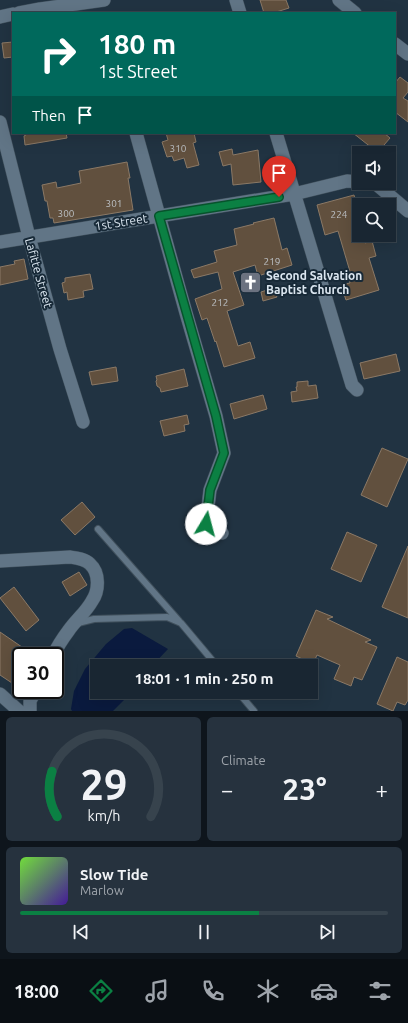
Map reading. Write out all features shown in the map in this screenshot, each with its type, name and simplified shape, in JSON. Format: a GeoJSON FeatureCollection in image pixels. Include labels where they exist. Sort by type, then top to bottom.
{"type":"FeatureCollection","features":[{"type":"Feature","properties":{"kind":"street"},"geometry":{"type":"LineString","coordinates":[[236,0],[240,12]]}},
{"type":"Feature","properties":{"kind":"street"},"geometry":{"type":"LineString","coordinates":[[338,0],[354,12]]}},
{"type":"Feature","properties":{"kind":"street"},"geometry":{"type":"LineString","coordinates":[[24,12],[40,9],[102,5]]}},
{"type":"Feature","properties":{"kind":"street"},"geometry":{"type":"LineString","coordinates":[[0,17],[12,14]]}},
{"type":"Feature","properties":{"kind":"street"},"geometry":{"type":"LineString","coordinates":[[396,45],[408,54]]}},
{"type":"Feature","properties":{"kind":"street","name":"Lafitte Street"},"geometry":{"type":"LineString","coordinates":[[0,122],[29,237],[60,349],[84,422]]}},
{"type":"Feature","properties":{"kind":"street"},"geometry":{"type":"LineString","coordinates":[[136,134],[218,424],[224,453],[210,490],[206,524],[222,533]]}},
{"type":"Feature","properties":{"kind":"street"},"geometry":{"type":"LineString","coordinates":[[276,134],[352,385],[358,390]]}},
{"type":"Feature","properties":{"kind":"street","name":"1st Street"},"geometry":{"type":"LineString","coordinates":[[0,242],[294,194],[347,181],[352,181]]}},
{"type":"Feature","properties":{"kind":"street"},"geometry":{"type":"LineString","coordinates":[[383,190],[408,211]]}},
{"type":"Feature","properties":{"kind":"street"},"geometry":{"type":"LineString","coordinates":[[0,561],[70,557],[82,559],[91,564],[96,573],[98,584],[96,594],[92,602],[68,631],[58,647]]}},
{"type":"Feature","properties":{"kind":"street"},"geometry":{"type":"LineString","coordinates":[[0,694],[19,711]]}},
{"type":"Feature","properties":{"kind":"street"},"geometry":{"type":"LineString","coordinates":[[30,711],[31,699]]}},
{"type":"Feature","properties":{"kind":"lane"},"geometry":{"type":"LineString","coordinates":[[98,529],[211,659]]}},
{"type":"Feature","properties":{"kind":"lane"},"geometry":{"type":"LineString","coordinates":[[74,624],[94,619],[167,617],[181,623]]}},
{"type":"Feature","properties":{"kind":"lane"},"geometry":{"type":"LineString","coordinates":[[244,699],[254,711]]}},
{"type":"Feature","properties":{"kind":"water"},"geometry":{"type":"Polygon","coordinates":[[[132,628],[168,649],[159,659],[93,659],[106,644],[124,629],[132,628]]]}},
{"type":"Feature","properties":{"kind":"water"},"geometry":{"type":"Polygon","coordinates":[[[90,663],[90,699],[125,699],[113,711],[72,711],[74,691],[85,669],[90,663]]]}},
{"type":"Feature","properties":{"kind":"building"},"geometry":{"type":"Polygon","coordinates":[[[260,0],[286,0],[289,8],[276,12],[264,12],[260,0]]]}},
{"type":"Feature","properties":{"kind":"building"},"geometry":{"type":"Polygon","coordinates":[[[12,42],[12,57],[4,58],[2,43],[12,42]]]}},
{"type":"Feature","properties":{"kind":"building"},"geometry":{"type":"Polygon","coordinates":[[[400,77],[408,83],[408,92],[403,98],[408,101],[408,122],[396,113],[396,82],[400,77]]]}},
{"type":"Feature","properties":{"kind":"building"},"geometry":{"type":"Polygon","coordinates":[[[66,134],[67,138],[25,145],[24,136],[66,134]]]}},
{"type":"Feature","properties":{"kind":"building"},"geometry":{"type":"Polygon","coordinates":[[[166,134],[194,134],[196,142],[193,143],[199,165],[187,168],[184,158],[174,161],[172,156],[167,157],[162,142],[168,140],[166,134]]]}},
{"type":"Feature","properties":{"kind":"building"},"geometry":{"type":"Polygon","coordinates":[[[354,134],[385,134],[390,138],[384,145],[385,146],[369,146],[354,134]]]}},
{"type":"Feature","properties":{"kind":"building"},"geometry":{"type":"Polygon","coordinates":[[[232,149],[233,155],[258,150],[261,182],[233,185],[231,164],[223,166],[219,152],[232,149]]]}},
{"type":"Feature","properties":{"kind":"building"},"geometry":{"type":"Polygon","coordinates":[[[127,162],[133,210],[54,223],[53,218],[50,218],[42,185],[56,182],[57,188],[81,183],[79,171],[127,162]]]}},
{"type":"Feature","properties":{"kind":"building"},"geometry":{"type":"Polygon","coordinates":[[[354,195],[355,198],[352,198],[352,242],[372,242],[376,256],[369,258],[379,290],[346,300],[341,285],[350,283],[348,276],[351,275],[338,231],[325,235],[317,205],[354,195]]]}},
{"type":"Feature","properties":{"kind":"building"},"geometry":{"type":"Polygon","coordinates":[[[274,218],[282,250],[287,248],[292,265],[258,276],[255,265],[233,272],[244,305],[227,311],[238,346],[250,342],[255,358],[224,367],[207,318],[202,320],[195,299],[222,289],[218,272],[194,278],[191,270],[217,262],[214,251],[237,245],[234,229],[274,218]]]}},
{"type":"Feature","properties":{"kind":"building"},"geometry":{"type":"Polygon","coordinates":[[[24,259],[28,279],[0,285],[0,267],[15,264],[14,261],[24,259]]]}},
{"type":"Feature","properties":{"kind":"building"},"geometry":{"type":"Polygon","coordinates":[[[90,274],[93,289],[83,291],[84,297],[68,300],[67,292],[64,293],[62,283],[65,282],[65,278],[90,274]]]}},
{"type":"Feature","properties":{"kind":"building"},"geometry":{"type":"Polygon","coordinates":[[[273,288],[277,297],[263,301],[261,292],[273,288]]]}},
{"type":"Feature","properties":{"kind":"building"},"geometry":{"type":"Polygon","coordinates":[[[396,354],[400,371],[364,379],[360,363],[396,354]]]}},
{"type":"Feature","properties":{"kind":"building"},"geometry":{"type":"Polygon","coordinates":[[[116,367],[118,381],[92,385],[89,372],[116,367]]]}},
{"type":"Feature","properties":{"kind":"building"},"geometry":{"type":"Polygon","coordinates":[[[184,369],[188,386],[161,392],[160,388],[157,386],[156,376],[184,369]]]}},
{"type":"Feature","properties":{"kind":"building"},"geometry":{"type":"Polygon","coordinates":[[[308,381],[308,386],[316,385],[318,398],[292,402],[291,392],[297,391],[297,382],[308,381]]]}},
{"type":"Feature","properties":{"kind":"building"},"geometry":{"type":"Polygon","coordinates":[[[263,395],[267,409],[234,419],[230,404],[263,395]]]}},
{"type":"Feature","properties":{"kind":"building"},"geometry":{"type":"Polygon","coordinates":[[[187,415],[189,424],[184,425],[185,431],[164,436],[160,421],[187,415]]]}},
{"type":"Feature","properties":{"kind":"building"},"geometry":{"type":"Polygon","coordinates":[[[382,448],[408,459],[387,507],[361,495],[382,448]]]}},
{"type":"Feature","properties":{"kind":"building"},"geometry":{"type":"Polygon","coordinates":[[[82,502],[95,517],[75,535],[61,520],[82,502]]]}},
{"type":"Feature","properties":{"kind":"building"},"geometry":{"type":"Polygon","coordinates":[[[347,532],[377,545],[361,582],[331,569],[347,532]]]}},
{"type":"Feature","properties":{"kind":"building"},"geometry":{"type":"Polygon","coordinates":[[[408,546],[408,618],[382,607],[408,546]]]}},
{"type":"Feature","properties":{"kind":"building"},"geometry":{"type":"Polygon","coordinates":[[[79,572],[87,585],[70,596],[62,582],[79,572]]]}},
{"type":"Feature","properties":{"kind":"building"},"geometry":{"type":"Polygon","coordinates":[[[14,587],[39,620],[26,631],[0,598],[14,587]]]}},
{"type":"Feature","properties":{"kind":"building"},"geometry":{"type":"Polygon","coordinates":[[[316,610],[333,617],[327,619],[371,640],[365,642],[377,647],[362,680],[354,677],[351,686],[334,679],[340,665],[317,655],[315,659],[302,659],[296,656],[316,610]]]}},
{"type":"Feature","properties":{"kind":"building"},"geometry":{"type":"Polygon","coordinates":[[[0,632],[22,647],[12,647],[12,683],[0,675],[0,632]]]}},
{"type":"Feature","properties":{"kind":"building"},"geometry":{"type":"Polygon","coordinates":[[[397,657],[408,662],[408,700],[405,705],[397,702],[393,711],[377,704],[397,657]]]}},
{"type":"Feature","properties":{"kind":"place","name":"Second Salvation Baptist Church"},"geometry":{"type":"Point","coordinates":[251,282]}},
{"type":"Feature","properties":{"kind":"route"},"geometry":{"type":"LineString","coordinates":[[206,524],[210,490],[224,453],[216,416],[159,216],[279,197]]}}]}
